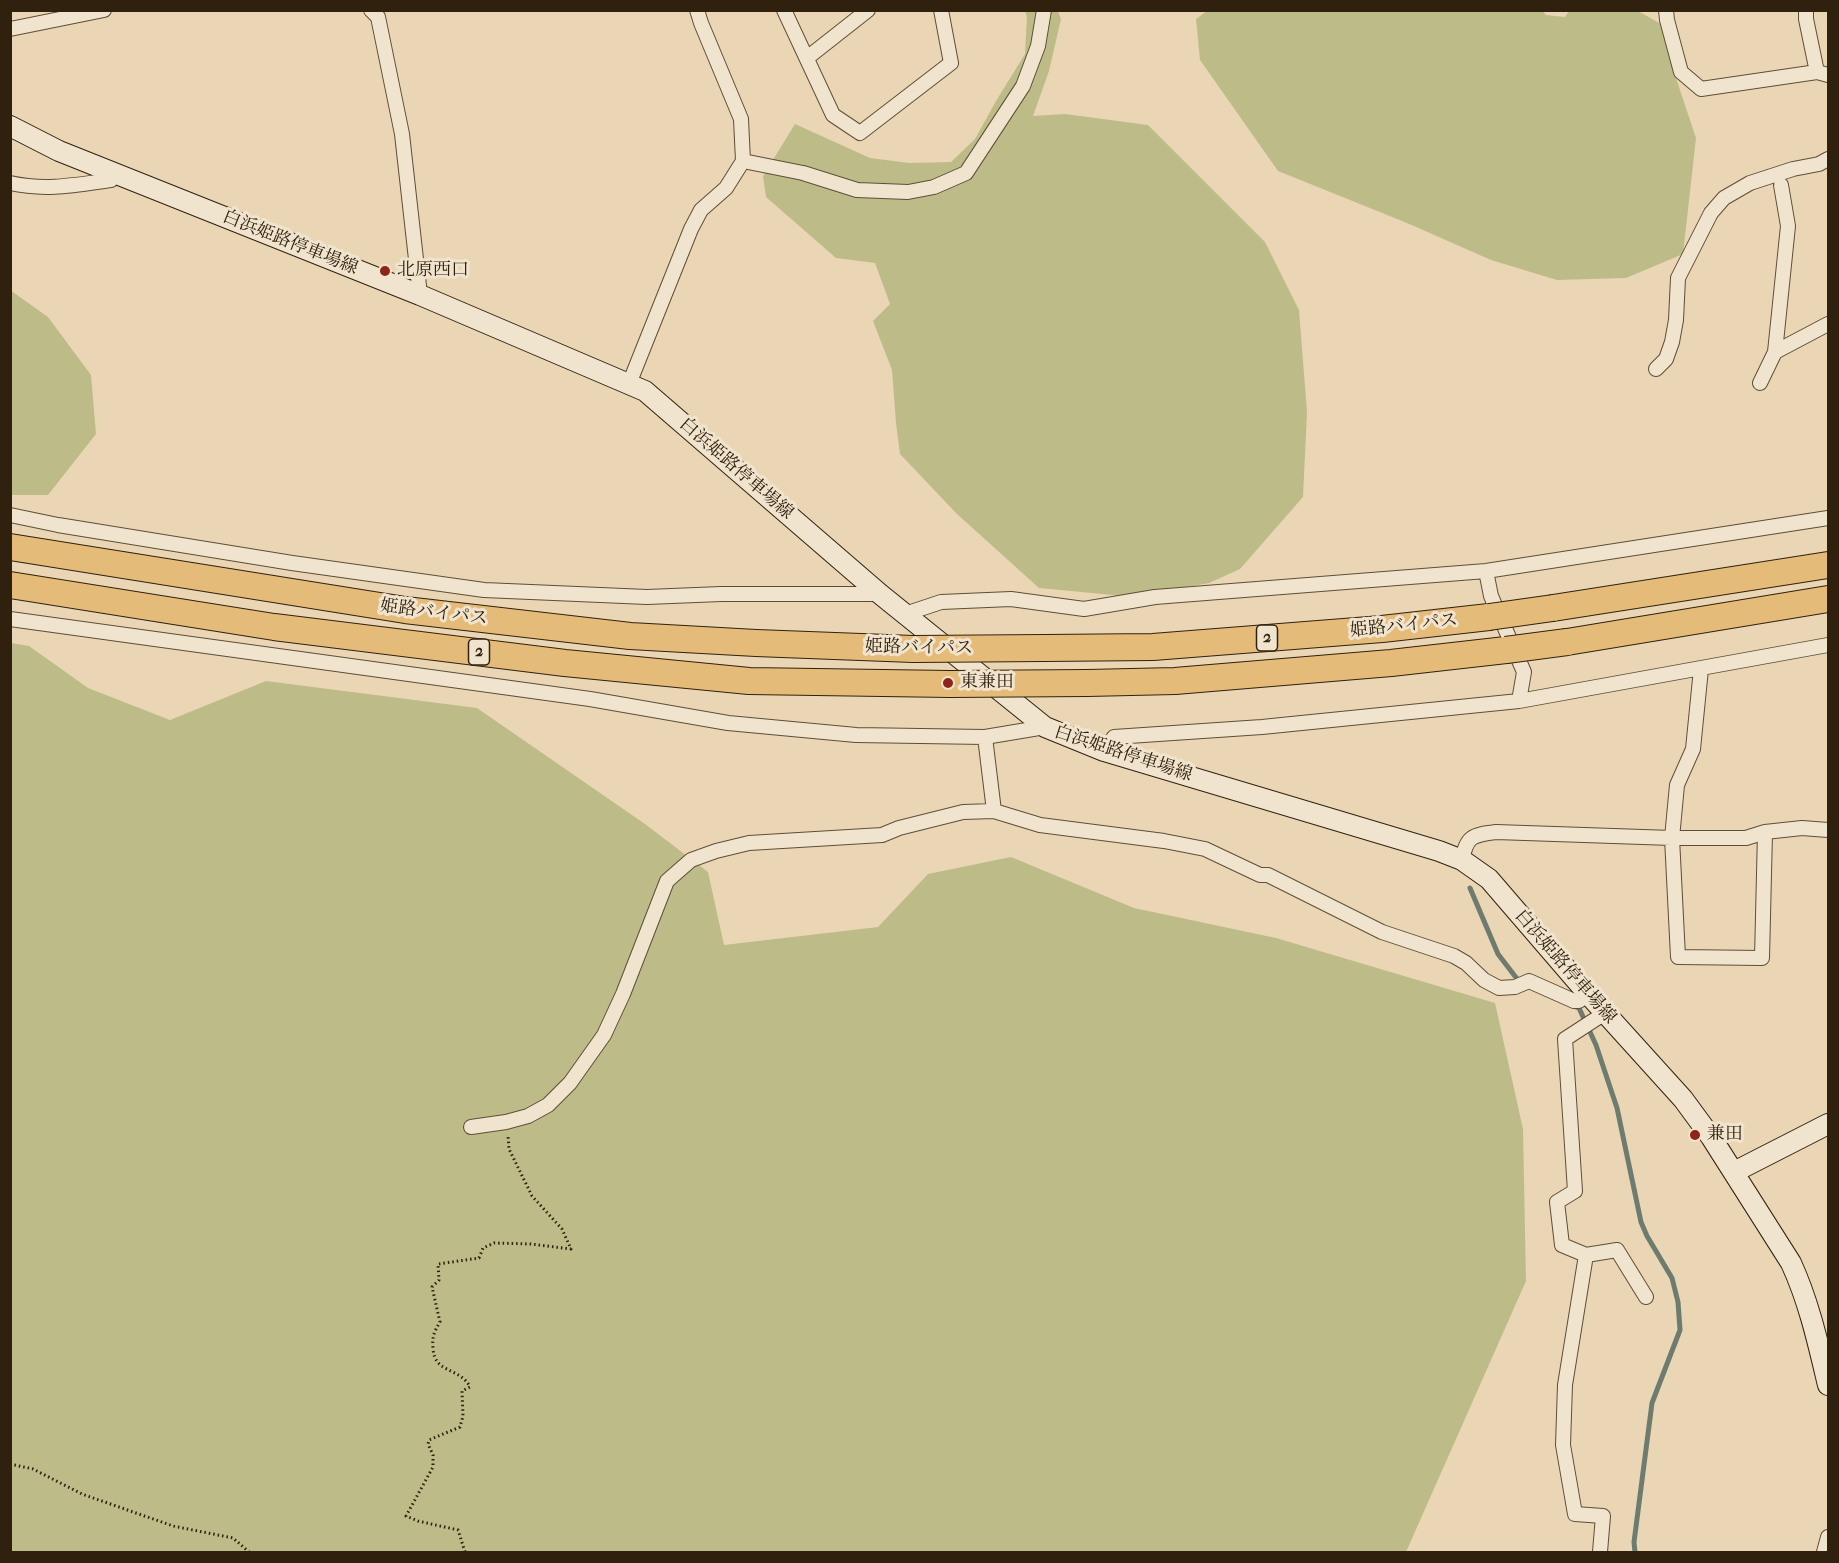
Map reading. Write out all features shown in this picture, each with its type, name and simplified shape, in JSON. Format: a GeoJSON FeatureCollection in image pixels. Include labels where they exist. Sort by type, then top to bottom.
{"type":"FeatureCollection","features":[{"type":"Feature","properties":{"kind":"highway","name":"姫路バイパス"},"geometry":{"type":"LineString","coordinates":[[10,547],[405,610],[630,636],[913,649],[1165,646],[1382,629],[1553,608],[1828,565]]}},
{"type":"Feature","properties":{"kind":"highway","name":"姫路バイパス"},"geometry":{"type":"LineString","coordinates":[[10,585],[274,627],[565,663],[749,681],[950,684],[1175,681],[1391,663],[1568,642],[1828,599]]}},
{"type":"Feature","properties":{"kind":"main road","name":"白浜姫路停車場線"},"geometry":{"type":"LineString","coordinates":[[10,126],[59,151],[420,295],[645,391],[880,594],[1045,727],[1104,751],[1439,851],[1462,860],[1489,879],[1588,994],[1593,1020],[1683,1099],[1711,1137],[1791,1263],[1802,1285],[1828,1385]]}},
{"type":"Feature","properties":{"kind":"main road"},"geometry":{"type":"LineString","coordinates":[[1734,1172],[1828,1124]]}},
{"type":"Feature","properties":{"kind":"street"},"geometry":{"type":"LineString","coordinates":[[10,29],[104,10]]}},
{"type":"Feature","properties":{"kind":"street"},"geometry":{"type":"LineString","coordinates":[[371,10],[378,17],[402,134],[420,295]]}},
{"type":"Feature","properties":{"kind":"street"},"geometry":{"type":"LineString","coordinates":[[629,384],[691,229],[701,210],[726,188],[743,161],[741,119],[697,10]]}},
{"type":"Feature","properties":{"kind":"street"},"geometry":{"type":"LineString","coordinates":[[784,10],[833,115],[860,133],[951,63],[941,10]]}},
{"type":"Feature","properties":{"kind":"street"},"geometry":{"type":"LineString","coordinates":[[807,58],[868,10]]}},
{"type":"Feature","properties":{"kind":"street"},"geometry":{"type":"LineString","coordinates":[[743,161],[803,173],[857,190],[908,192],[934,187],[966,173],[1023,86],[1038,46],[1044,10]]}},
{"type":"Feature","properties":{"kind":"street"},"geometry":{"type":"LineString","coordinates":[[1666,10],[1681,72],[1701,89],[1823,73],[1806,19],[1806,10]]}},
{"type":"Feature","properties":{"kind":"street"},"geometry":{"type":"LineString","coordinates":[[1656,369],[1666,359],[1672,342],[1676,320],[1678,278],[1711,213],[1724,198],[1750,183],[1793,169],[1819,164],[1828,159]]}},
{"type":"Feature","properties":{"kind":"street"},"geometry":{"type":"LineString","coordinates":[[10,183],[50,188],[111,180],[115,173]]}},
{"type":"Feature","properties":{"kind":"street"},"geometry":{"type":"LineString","coordinates":[[1760,383],[1775,352],[1788,226],[1781,185]]}},
{"type":"Feature","properties":{"kind":"street"},"geometry":{"type":"LineString","coordinates":[[1775,352],[1828,324]]}},
{"type":"Feature","properties":{"kind":"street"},"geometry":{"type":"LineString","coordinates":[[10,515],[79,529],[292,563],[484,590],[647,597],[721,594],[880,594]]}},
{"type":"Feature","properties":{"kind":"street"},"geometry":{"type":"LineString","coordinates":[[905,614],[941,602],[1011,599],[1084,609],[1155,597],[1486,571],[1828,518]]}},
{"type":"Feature","properties":{"kind":"street"},"geometry":{"type":"LineString","coordinates":[[1486,571],[1491,596],[1524,672],[1519,701]]}},
{"type":"Feature","properties":{"kind":"street"},"geometry":{"type":"LineString","coordinates":[[10,619],[590,699],[728,723],[856,735],[986,737],[1045,727]]}},
{"type":"Feature","properties":{"kind":"street"},"geometry":{"type":"LineString","coordinates":[[1104,751],[1114,736],[1262,727],[1519,701],[1828,645]]}},
{"type":"Feature","properties":{"kind":"street"},"geometry":{"type":"LineString","coordinates":[[1701,669],[1694,749],[1677,785],[1672,838],[1677,957],[1762,958],[1765,832]]}},
{"type":"Feature","properties":{"kind":"street"},"geometry":{"type":"LineString","coordinates":[[986,737],[994,811]]}},
{"type":"Feature","properties":{"kind":"street"},"geometry":{"type":"LineString","coordinates":[[471,1127],[507,1122],[528,1116],[548,1105],[570,1083],[604,1035],[624,994],[667,881],[691,860],[749,843],[882,836],[900,828],[963,812],[994,811],[1040,825],[1164,841],[1205,849],[1260,875],[1268,875],[1382,932],[1454,956],[1466,963],[1484,980],[1499,988],[1515,987],[1529,981],[1574,1001],[1580,1001],[1588,994]]}},
{"type":"Feature","properties":{"kind":"street"},"geometry":{"type":"LineString","coordinates":[[1462,860],[1465,844],[1471,839],[1477,835],[1496,832],[1746,838],[1765,832],[1802,828],[1828,830]]}},
{"type":"Feature","properties":{"kind":"street"},"geometry":{"type":"LineString","coordinates":[[1593,1020],[1565,1039],[1575,1191],[1557,1202],[1562,1245],[1586,1255],[1617,1250],[1646,1297]]}},
{"type":"Feature","properties":{"kind":"street"},"geometry":{"type":"LineString","coordinates":[[1586,1255],[1565,1385],[1563,1445],[1575,1514],[1603,1516],[1600,1552]]}},
{"type":"Feature","properties":{"kind":"street"},"geometry":{"type":"LineString","coordinates":[[1824,1552],[1828,1537]]}},
{"type":"Feature","properties":{"kind":"path"},"geometry":{"type":"LineString","coordinates":[[465,1552],[458,1530],[406,1516],[433,1467],[429,1440],[460,1427],[463,1416],[462,1390],[470,1387],[466,1379],[437,1363],[433,1354],[432,1336],[440,1322],[432,1287],[439,1280],[438,1264],[479,1258],[483,1248],[494,1243],[531,1244],[571,1250],[562,1229],[532,1196],[509,1149],[507,1122]]}},
{"type":"Feature","properties":{"kind":"path"},"geometry":{"type":"LineString","coordinates":[[10,1464],[33,1469],[82,1494],[173,1526],[233,1538],[249,1552]]}},
{"type":"Feature","properties":{"kind":"shaded area"},"geometry":{"type":"Polygon","coordinates":[[[1208,10],[1542,10],[1546,15],[1565,17],[1569,11],[1638,11],[1661,24],[1696,138],[1683,254],[1626,278],[1557,280],[1491,260],[1278,171],[1200,60],[1196,19],[1208,10]]]}},
{"type":"Feature","properties":{"kind":"shaded area"},"geometry":{"type":"Polygon","coordinates":[[[1025,11],[1058,11],[1061,19],[1049,71],[1033,116],[1065,114],[1148,125],[1265,242],[1299,310],[1307,412],[1303,497],[1240,569],[1209,583],[1134,597],[1039,588],[957,514],[900,454],[892,370],[873,321],[890,304],[875,263],[836,258],[766,197],[763,176],[795,124],[870,158],[909,163],[951,162],[975,139],[1025,54],[1027,17],[1025,11]]]}},
{"type":"Feature","properties":{"kind":"shaded area"},"geometry":{"type":"Polygon","coordinates":[[[10,290],[48,317],[91,375],[96,434],[48,495],[11,495],[10,290]]]}},
{"type":"Feature","properties":{"kind":"shaded area"},"geometry":{"type":"Polygon","coordinates":[[[11,643],[29,646],[88,688],[170,720],[266,681],[477,708],[645,824],[708,872],[724,945],[878,927],[928,874],[1011,857],[1134,908],[1276,938],[1495,1003],[1523,1129],[1526,1281],[1406,1552],[11,1552],[11,643]]]}},
{"type":"Feature","properties":{"kind":"waterway"},"geometry":{"type":"LineString","coordinates":[[1470,888],[1498,954],[1521,984]]}},
{"type":"Feature","properties":{"kind":"waterway"},"geometry":{"type":"LineString","coordinates":[[1573,1006],[1579,1008],[1596,1045],[1617,1108],[1641,1222],[1672,1278],[1678,1302],[1680,1330],[1652,1403],[1634,1542],[1635,1552]]}},
{"type":"Feature","properties":{"kind":"place","name":"北原西口"},"geometry":{"type":"Point","coordinates":[385,271]}},
{"type":"Feature","properties":{"kind":"place","name":"東兼田"},"geometry":{"type":"Point","coordinates":[948,683]}},
{"type":"Feature","properties":{"kind":"place","name":"兼田"},"geometry":{"type":"Point","coordinates":[1695,1135]}}]}
